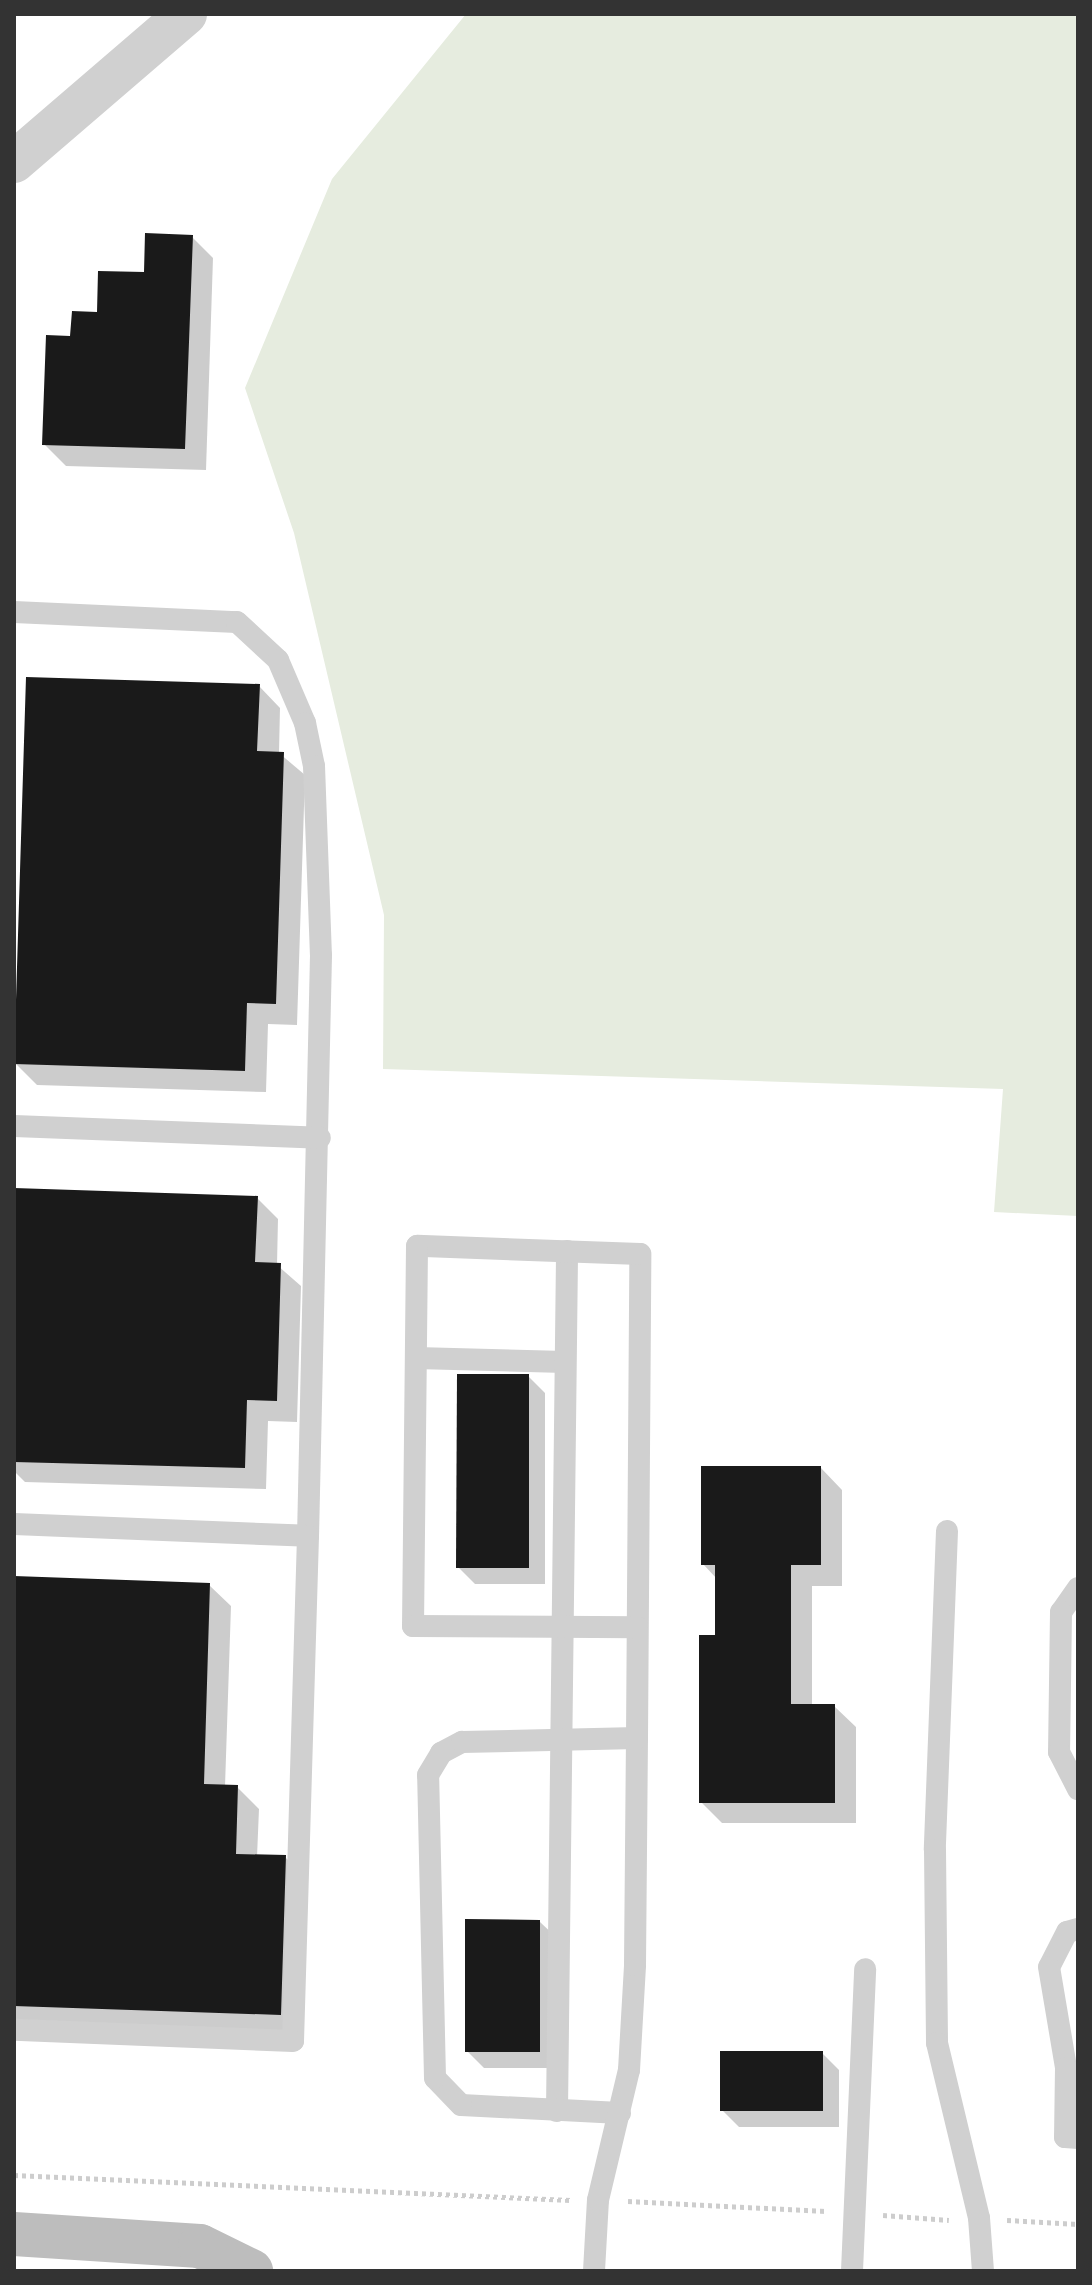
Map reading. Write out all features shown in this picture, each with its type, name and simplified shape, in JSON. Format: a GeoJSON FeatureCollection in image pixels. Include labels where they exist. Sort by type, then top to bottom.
{"type":"FeatureCollection","features":[{"type":"Feature","properties":{"kind":"main road"},"geometry":{"type":"LineString","coordinates":[[14,2234],[200,2246],[251,2271]]}},
{"type":"Feature","properties":{"kind":"street"},"geometry":{"type":"LineString","coordinates":[[14,162],[186,14]]}},
{"type":"Feature","properties":{"kind":"lane"},"geometry":{"type":"LineString","coordinates":[[14,612],[237,622],[278,660],[314,766],[320,1138],[293,2041],[14,2030]]}},
{"type":"Feature","properties":{"kind":"lane"},"geometry":{"type":"LineString","coordinates":[[14,1126],[320,1138]]}},
{"type":"Feature","properties":{"kind":"lane"},"geometry":{"type":"LineString","coordinates":[[594,2271],[598,2200],[620,2113],[635,1965],[640,1254],[417,1246],[413,1626],[637,1627]]}},
{"type":"Feature","properties":{"kind":"lane"},"geometry":{"type":"LineString","coordinates":[[557,2111],[560,1628],[567,1251]]}},
{"type":"Feature","properties":{"kind":"lane"},"geometry":{"type":"LineString","coordinates":[[416,1358],[565,1362]]}},
{"type":"Feature","properties":{"kind":"lane"},"geometry":{"type":"LineString","coordinates":[[14,1524],[308,1536]]}},
{"type":"Feature","properties":{"kind":"lane"},"geometry":{"type":"LineString","coordinates":[[947,1531],[935,1850],[937,2043],[979,2218],[983,2271]]}},
{"type":"Feature","properties":{"kind":"lane"},"geometry":{"type":"LineString","coordinates":[[1078,1588],[1061,1612],[1059,1752],[1078,1789]]}},
{"type":"Feature","properties":{"kind":"lane"},"geometry":{"type":"LineString","coordinates":[[620,2113],[461,2105],[435,2078],[428,1775],[441,1753],[462,1742],[637,1738]]}},
{"type":"Feature","properties":{"kind":"lane"},"geometry":{"type":"LineString","coordinates":[[1078,1929],[1067,1932],[1049,1967],[1066,2068],[1065,2137],[1078,2138]]}},
{"type":"Feature","properties":{"kind":"lane"},"geometry":{"type":"LineString","coordinates":[[852,2271],[865,1969]]}},
{"type":"Feature","properties":{"kind":"path"},"geometry":{"type":"LineString","coordinates":[[14,2175],[1078,2224]]}},
{"type":"Feature","properties":{"kind":"shaded area"},"geometry":{"type":"Polygon","coordinates":[[[466,14],[1078,14],[1078,1216],[994,1212],[1003,1089],[383,1069],[384,915],[294,533],[245,388],[332,179],[466,14]]]}},
{"type":"Feature","properties":{"kind":"building"},"geometry":{"type":"Polygon","coordinates":[[[145,233],[193,235],[185,449],[42,445],[46,335],[70,336],[72,311],[97,312],[98,271],[144,272],[145,233]]]}},
{"type":"Feature","properties":{"kind":"building"},"geometry":{"type":"Polygon","coordinates":[[[26,677],[260,684],[257,751],[284,752],[276,1004],[247,1003],[245,1071],[14,1064],[26,677]]]}},
{"type":"Feature","properties":{"kind":"building"},"geometry":{"type":"Polygon","coordinates":[[[14,1188],[258,1196],[255,1262],[281,1263],[277,1401],[247,1400],[245,1468],[14,1462],[14,1188]]]}},
{"type":"Feature","properties":{"kind":"building"},"geometry":{"type":"Polygon","coordinates":[[[457,1374],[529,1374],[529,1568],[456,1568],[457,1374]]]}},
{"type":"Feature","properties":{"kind":"building"},"geometry":{"type":"Polygon","coordinates":[[[701,1466],[821,1466],[821,1565],[791,1565],[791,1704],[835,1704],[835,1803],[699,1803],[699,1635],[715,1635],[715,1565],[701,1565],[701,1466]]]}},
{"type":"Feature","properties":{"kind":"building"},"geometry":{"type":"Polygon","coordinates":[[[14,1576],[210,1583],[204,1784],[238,1785],[236,1854],[286,1855],[281,2015],[14,2006],[14,1576]]]}},
{"type":"Feature","properties":{"kind":"building"},"geometry":{"type":"Polygon","coordinates":[[[465,1919],[540,1920],[540,2052],[465,2052],[465,1919]]]}},
{"type":"Feature","properties":{"kind":"building"},"geometry":{"type":"Polygon","coordinates":[[[720,2051],[823,2051],[823,2111],[720,2111],[720,2051]]]}}]}
